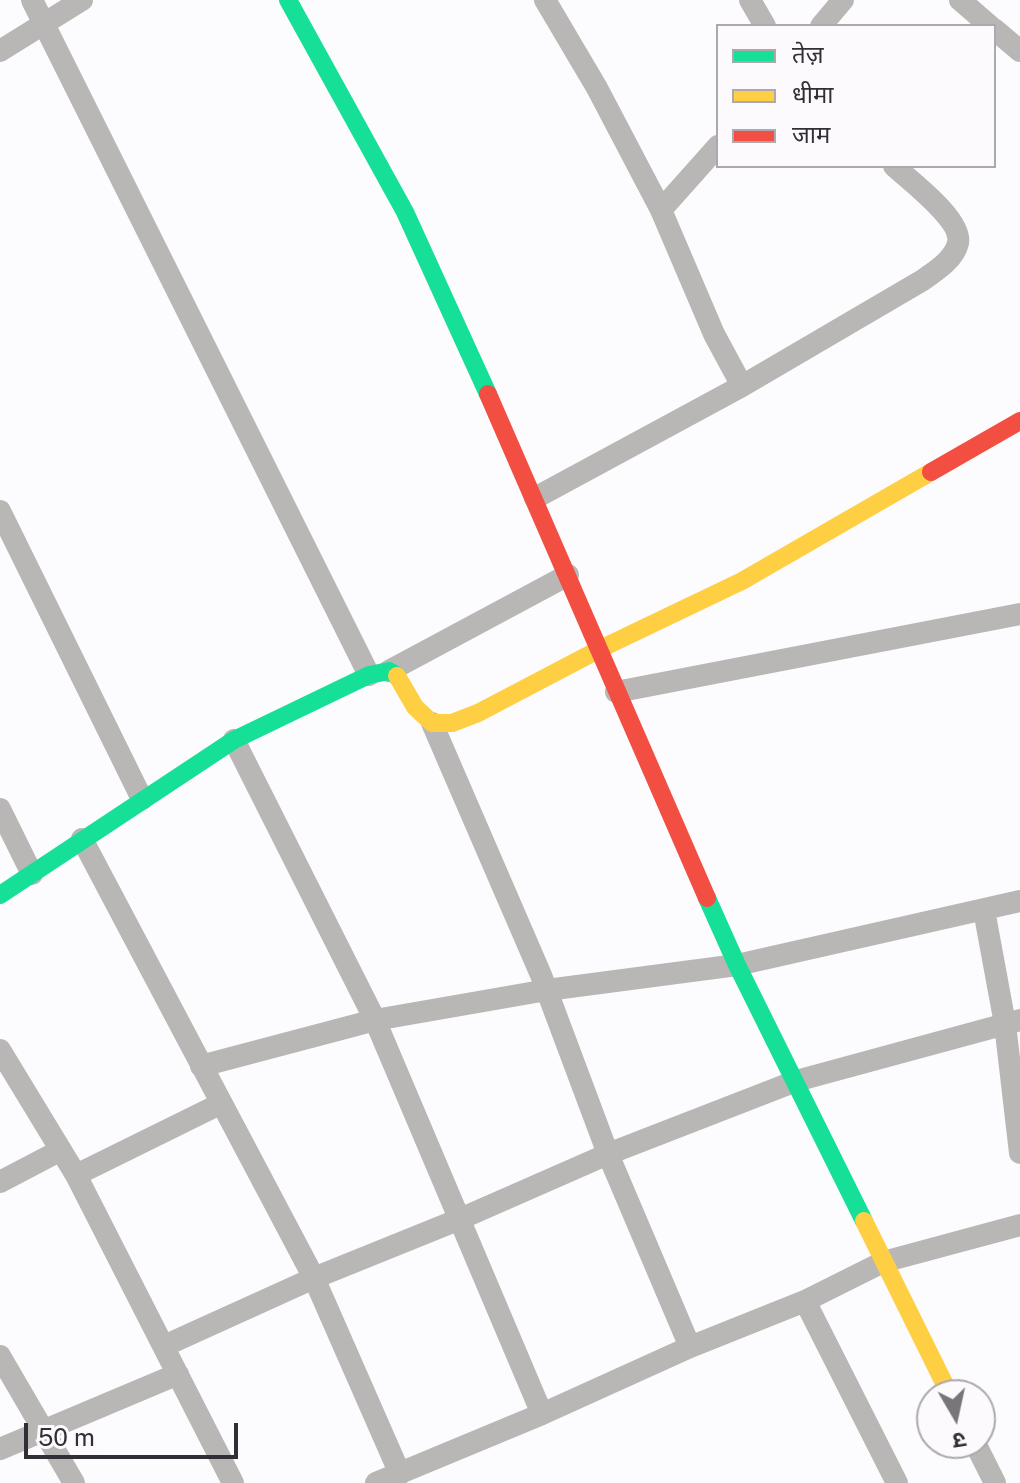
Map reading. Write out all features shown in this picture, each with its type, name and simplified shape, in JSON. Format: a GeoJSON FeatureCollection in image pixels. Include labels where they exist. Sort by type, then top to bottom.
{"type":"FeatureCollection","features":[{"type":"Feature","properties":{"kind":"street"},"geometry":{"type":"LineString","coordinates":[[32,0],[379,673],[400,678],[415,707],[432,723],[547,990],[608,1154],[690,1347]]}},
{"type":"Feature","properties":{"kind":"street"},"geometry":{"type":"LineString","coordinates":[[0,51],[82,0]]}},
{"type":"Feature","properties":{"kind":"street"},"geometry":{"type":"LineString","coordinates":[[288,0],[405,212],[535,498],[616,692],[737,965],[942,1379]]}},
{"type":"Feature","properties":{"kind":"street"},"geometry":{"type":"LineString","coordinates":[[545,0],[597,88],[661,210],[714,334],[742,386]]}},
{"type":"Feature","properties":{"kind":"street"},"geometry":{"type":"LineString","coordinates":[[750,0],[764,24]]}},
{"type":"Feature","properties":{"kind":"street"},"geometry":{"type":"LineString","coordinates":[[823,24],[843,0]]}},
{"type":"Feature","properties":{"kind":"street"},"geometry":{"type":"LineString","coordinates":[[960,0],[987,24]]}},
{"type":"Feature","properties":{"kind":"street"},"geometry":{"type":"LineString","coordinates":[[996,31],[1020,51]]}},
{"type":"Feature","properties":{"kind":"street"},"geometry":{"type":"LineString","coordinates":[[661,210],[716,148]]}},
{"type":"Feature","properties":{"kind":"street"},"geometry":{"type":"LineString","coordinates":[[535,498],[742,386],[923,280],[947,262],[958,243],[956,228],[896,168]]}},
{"type":"Feature","properties":{"kind":"street"},"geometry":{"type":"LineString","coordinates":[[432,723],[452,723],[478,713],[600,649],[742,581],[1020,421]]}},
{"type":"Feature","properties":{"kind":"street"},"geometry":{"type":"LineString","coordinates":[[0,511],[142,799]]}},
{"type":"Feature","properties":{"kind":"street"},"geometry":{"type":"LineString","coordinates":[[0,895],[234,740],[379,673],[568,575]]}},
{"type":"Feature","properties":{"kind":"street"},"geometry":{"type":"LineString","coordinates":[[616,692],[1020,614]]}},
{"type":"Feature","properties":{"kind":"street"},"geometry":{"type":"LineString","coordinates":[[234,740],[375,1020],[542,1414]]}},
{"type":"Feature","properties":{"kind":"street"},"geometry":{"type":"LineString","coordinates":[[0,809],[32,874]]}},
{"type":"Feature","properties":{"kind":"street"},"geometry":{"type":"LineString","coordinates":[[82,839],[314,1278],[400,1474]]}},
{"type":"Feature","properties":{"kind":"street"},"geometry":{"type":"LineString","coordinates":[[201,1066],[375,1020],[547,990],[737,965],[1020,901]]}},
{"type":"Feature","properties":{"kind":"street"},"geometry":{"type":"LineString","coordinates":[[984,910],[1013,1022],[1020,1153]]}},
{"type":"Feature","properties":{"kind":"street"},"geometry":{"type":"LineString","coordinates":[[164,1346],[314,1278],[608,1154],[796,1081],[1013,1022]]}},
{"type":"Feature","properties":{"kind":"street"},"geometry":{"type":"LineString","coordinates":[[0,1050],[76,1175],[233,1483]]}},
{"type":"Feature","properties":{"kind":"street"},"geometry":{"type":"LineString","coordinates":[[76,1175],[220,1104]]}},
{"type":"Feature","properties":{"kind":"street"},"geometry":{"type":"LineString","coordinates":[[0,1182],[61,1150]]}},
{"type":"Feature","properties":{"kind":"street"},"geometry":{"type":"LineString","coordinates":[[376,1483],[542,1414],[690,1347],[805,1301],[883,1262],[1020,1225]]}},
{"type":"Feature","properties":{"kind":"street"},"geometry":{"type":"LineString","coordinates":[[805,1301],[897,1483]]}},
{"type":"Feature","properties":{"kind":"street"},"geometry":{"type":"LineString","coordinates":[[0,1356],[74,1483]]}},
{"type":"Feature","properties":{"kind":"street"},"geometry":{"type":"LineString","coordinates":[[0,1449],[178,1374]]}},
{"type":"Feature","properties":{"kind":"street"},"geometry":{"type":"LineString","coordinates":[[983,1459],[995,1483]]}},
{"type":"Feature","properties":{"kind":"traffic: fast"},"geometry":{"type":"LineString","coordinates":[[288,0],[405,212],[488,394]]}},
{"type":"Feature","properties":{"kind":"traffic: fast"},"geometry":{"type":"LineString","coordinates":[[0,895],[234,740],[369,675],[389,671],[397,676]]}},
{"type":"Feature","properties":{"kind":"traffic: fast"},"geometry":{"type":"LineString","coordinates":[[707,898],[864,1221]]}},
{"type":"Feature","properties":{"kind":"traffic: slow"},"geometry":{"type":"LineString","coordinates":[[397,676],[415,707],[432,723],[452,723],[478,713],[600,649],[742,581],[931,472]]}},
{"type":"Feature","properties":{"kind":"traffic: slow"},"geometry":{"type":"LineString","coordinates":[[864,1221],[942,1379]]}},
{"type":"Feature","properties":{"kind":"traffic: jam"},"geometry":{"type":"LineString","coordinates":[[488,394],[707,898]]}},
{"type":"Feature","properties":{"kind":"traffic: jam"},"geometry":{"type":"LineString","coordinates":[[931,472],[1020,421]]}}]}
